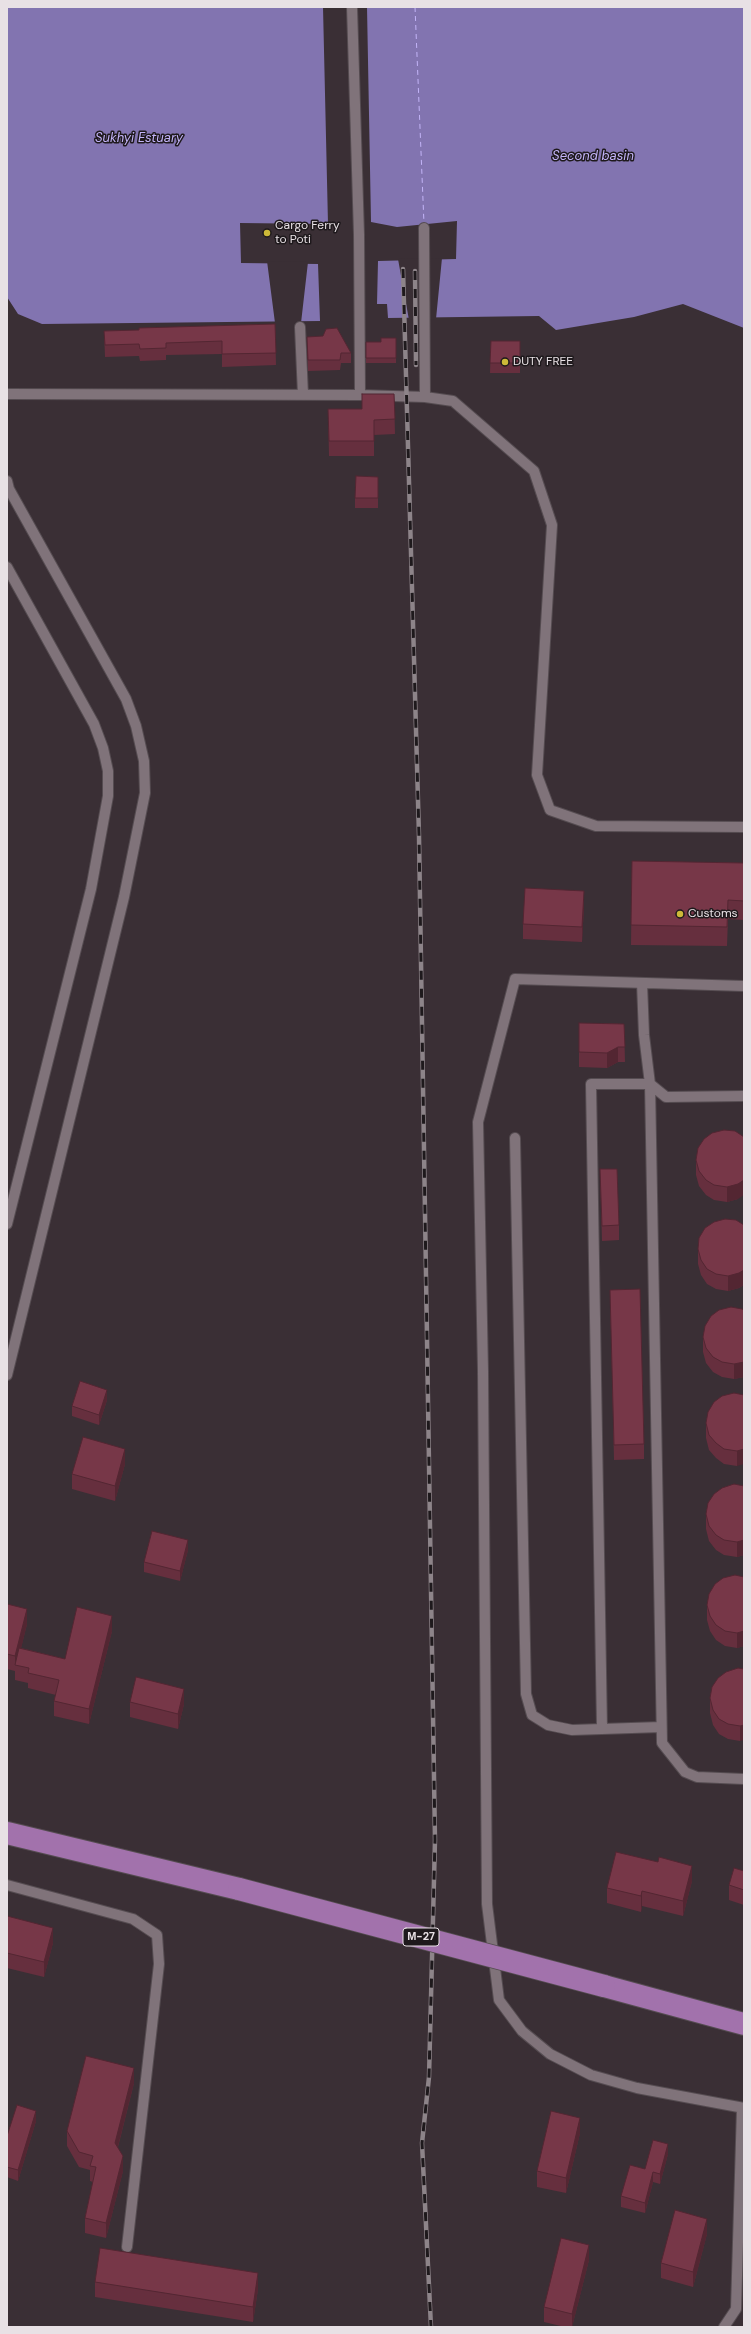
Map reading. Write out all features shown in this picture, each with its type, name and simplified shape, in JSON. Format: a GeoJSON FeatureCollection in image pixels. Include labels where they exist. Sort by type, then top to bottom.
{"type":"FeatureCollection","features":[{"type":"Feature","properties":{"kind":"main road","name":"М-27"},"geometry":{"type":"LineString","coordinates":[[7,1833],[239,1889],[744,2024]]}},
{"type":"Feature","properties":{"kind":"lane"},"geometry":{"type":"LineString","coordinates":[[352,7],[359,235],[360,394]]}},
{"type":"Feature","properties":{"kind":"lane"},"geometry":{"type":"LineString","coordinates":[[424,228],[425,397]]}},
{"type":"Feature","properties":{"kind":"lane"},"geometry":{"type":"LineString","coordinates":[[300,327],[303,395]]}},
{"type":"Feature","properties":{"kind":"lane"},"geometry":{"type":"LineString","coordinates":[[7,394],[360,394],[425,397],[453,401],[534,471],[552,525],[537,775],[550,810],[596,826],[744,827]]}},
{"type":"Feature","properties":{"kind":"lane"},"geometry":{"type":"LineString","coordinates":[[7,481],[9,489],[126,699],[136,726],[144,761],[145,793],[136,844],[124,897],[7,1375]]}},
{"type":"Feature","properties":{"kind":"lane"},"geometry":{"type":"LineString","coordinates":[[7,567],[94,724],[104,748],[108,772],[108,796],[91,889],[7,1224]]}},
{"type":"Feature","properties":{"kind":"lane"},"geometry":{"type":"LineString","coordinates":[[724,2327],[736,2309],[743,2108],[638,2088],[591,2075],[550,2054],[522,2031],[499,2000],[487,1904],[483,1379],[478,1122],[515,979],[744,986]]}},
{"type":"Feature","properties":{"kind":"lane"},"geometry":{"type":"LineString","coordinates":[[642,983],[644,1035],[650,1084],[662,1743],[685,1772],[697,1777],[744,1779]]}},
{"type":"Feature","properties":{"kind":"lane"},"geometry":{"type":"LineString","coordinates":[[602,1729],[590,1084],[650,1084],[666,1097],[744,1096]]}},
{"type":"Feature","properties":{"kind":"lane"},"geometry":{"type":"LineString","coordinates":[[515,1138],[526,1694],[532,1716],[548,1725],[572,1730],[661,1727]]}},
{"type":"Feature","properties":{"kind":"lane"},"geometry":{"type":"LineString","coordinates":[[7,1885],[132,1919],[157,1935],[159,1964],[127,2247]]}},
{"type":"Feature","properties":{"kind":"water","name":"Sukhyi Estuary"},"geometry":{"type":"Polygon","coordinates":[[[7,7],[323,7],[328,224],[240,223],[241,263],[318,264],[320,321],[42,324],[18,314],[7,297],[7,7]]]}},
{"type":"Feature","properties":{"kind":"water","name":"Second basin"},"geometry":{"type":"Polygon","coordinates":[[[367,7],[744,7],[744,328],[683,304],[634,317],[556,330],[539,316],[388,318],[387,304],[377,304],[378,261],[456,259],[457,221],[397,227],[371,222],[367,7]]]}},
{"type":"Feature","properties":{"kind":"pier"},"geometry":{"type":"Polygon","coordinates":[[[442,258],[436,319],[409,320],[398,259],[442,258]]]}},
{"type":"Feature","properties":{"kind":"pier"},"geometry":{"type":"Polygon","coordinates":[[[267,261],[308,262],[301,323],[275,323],[267,261]]]}},
{"type":"Feature","properties":{"kind":"building"},"geometry":{"type":"Polygon","coordinates":[[[275,324],[276,353],[222,354],[222,341],[166,343],[166,348],[140,349],[139,344],[105,345],[104,331],[139,330],[139,328],[275,324]]]}},
{"type":"Feature","properties":{"kind":"building"},"geometry":{"type":"Polygon","coordinates":[[[337,328],[351,353],[341,353],[340,360],[308,360],[307,337],[323,336],[326,329],[337,328]]]}},
{"type":"Feature","properties":{"kind":"building"},"geometry":{"type":"Polygon","coordinates":[[[381,338],[396,338],[396,358],[366,358],[366,342],[381,342],[381,338]]]}},
{"type":"Feature","properties":{"kind":"building"},"geometry":{"type":"Polygon","coordinates":[[[491,341],[520,341],[520,363],[490,363],[491,341]]]}},
{"type":"Feature","properties":{"kind":"building"},"geometry":{"type":"Polygon","coordinates":[[[362,394],[394,394],[395,419],[374,420],[374,441],[329,441],[328,409],[362,409],[362,394]]]}},
{"type":"Feature","properties":{"kind":"building"},"geometry":{"type":"Polygon","coordinates":[[[356,476],[378,477],[378,498],[355,498],[356,476]]]}},
{"type":"Feature","properties":{"kind":"building","name":"Customs"},"geometry":{"type":"Polygon","coordinates":[[[744,836],[744,901],[728,900],[727,927],[631,925],[632,861],[743,863],[744,836]]]}},
{"type":"Feature","properties":{"kind":"building"},"geometry":{"type":"Polygon","coordinates":[[[525,888],[584,891],[582,927],[523,924],[525,888]]]}},
{"type":"Feature","properties":{"kind":"building"},"geometry":{"type":"Polygon","coordinates":[[[579,1023],[624,1024],[625,1047],[618,1047],[607,1053],[579,1052],[579,1023]]]}},
{"type":"Feature","properties":{"kind":"building"},"geometry":{"type":"Polygon","coordinates":[[[724,1130],[735,1131],[744,1137],[744,1180],[738,1184],[727,1187],[714,1185],[706,1180],[699,1171],[696,1160],[698,1148],[704,1139],[712,1133],[724,1130]]]}},
{"type":"Feature","properties":{"kind":"building"},"geometry":{"type":"Polygon","coordinates":[[[600,1169],[617,1169],[619,1225],[602,1226],[600,1169]]]}},
{"type":"Feature","properties":{"kind":"building"},"geometry":{"type":"Polygon","coordinates":[[[725,1219],[736,1220],[744,1225],[744,1270],[728,1276],[716,1274],[707,1269],[701,1260],[698,1249],[699,1238],[705,1228],[714,1222],[725,1219]]]}},
{"type":"Feature","properties":{"kind":"building"},"geometry":{"type":"Polygon","coordinates":[[[640,1289],[644,1444],[614,1445],[610,1290],[640,1289]]]}},
{"type":"Feature","properties":{"kind":"building"},"geometry":{"type":"Polygon","coordinates":[[[731,1307],[744,1310],[744,1362],[734,1364],[722,1362],[713,1357],[706,1348],[703,1337],[705,1326],[711,1316],[719,1310],[731,1307]]]}},
{"type":"Feature","properties":{"kind":"building"},"geometry":{"type":"Polygon","coordinates":[[[80,1381],[107,1390],[99,1415],[72,1406],[80,1381]]]}},
{"type":"Feature","properties":{"kind":"building"},"geometry":{"type":"Polygon","coordinates":[[[734,1393],[744,1395],[744,1449],[737,1451],[724,1449],[716,1443],[709,1435],[706,1423],[708,1412],[714,1402],[722,1396],[734,1393]]]}},
{"type":"Feature","properties":{"kind":"building"},"geometry":{"type":"Polygon","coordinates":[[[83,1437],[125,1449],[115,1486],[72,1474],[83,1437]]]}},
{"type":"Feature","properties":{"kind":"building"},"geometry":{"type":"Polygon","coordinates":[[[734,1484],[744,1486],[744,1540],[737,1542],[724,1540],[716,1535],[709,1526],[706,1514],[708,1503],[714,1494],[722,1488],[734,1484]]]}},
{"type":"Feature","properties":{"kind":"building"},"geometry":{"type":"Polygon","coordinates":[[[152,1531],[188,1540],[180,1571],[144,1562],[152,1531]]]}},
{"type":"Feature","properties":{"kind":"building"},"geometry":{"type":"Polygon","coordinates":[[[735,1575],[744,1577],[744,1631],[737,1633],[725,1631],[716,1625],[710,1616],[707,1605],[709,1594],[715,1584],[723,1578],[735,1575]]]}},
{"type":"Feature","properties":{"kind":"building"},"geometry":{"type":"Polygon","coordinates":[[[7,1604],[27,1609],[15,1656],[7,1654],[7,1604]]]}},
{"type":"Feature","properties":{"kind":"building"},"geometry":{"type":"Polygon","coordinates":[[[77,1607],[112,1616],[89,1709],[54,1701],[59,1680],[28,1673],[29,1668],[15,1665],[19,1648],[65,1659],[77,1607]]]}},
{"type":"Feature","properties":{"kind":"building"},"geometry":{"type":"Polygon","coordinates":[[[738,1668],[744,1669],[744,1725],[740,1726],[728,1724],[719,1719],[713,1710],[710,1698],[712,1687],[718,1678],[726,1672],[738,1668]]]}},
{"type":"Feature","properties":{"kind":"building"},"geometry":{"type":"Polygon","coordinates":[[[136,1677],[184,1689],[178,1714],[130,1702],[136,1677]]]}},
{"type":"Feature","properties":{"kind":"building"},"geometry":{"type":"Polygon","coordinates":[[[616,1852],[658,1862],[659,1857],[692,1866],[683,1901],[642,1891],[641,1896],[607,1888],[616,1852]]]}},
{"type":"Feature","properties":{"kind":"building"},"geometry":{"type":"Polygon","coordinates":[[[734,1868],[744,1871],[744,1890],[729,1885],[734,1868]]]}},
{"type":"Feature","properties":{"kind":"building"},"geometry":{"type":"Polygon","coordinates":[[[7,1916],[53,1928],[44,1962],[7,1953],[7,1916]]]}},
{"type":"Feature","properties":{"kind":"building"},"geometry":{"type":"Polygon","coordinates":[[[86,2056],[134,2068],[115,2143],[123,2156],[106,2223],[85,2218],[96,2167],[90,2166],[93,2156],[79,2152],[67,2131],[86,2056]]]}},
{"type":"Feature","properties":{"kind":"building"},"geometry":{"type":"Polygon","coordinates":[[[17,2105],[36,2111],[18,2170],[7,2167],[7,2136],[17,2105]]]}},
{"type":"Feature","properties":{"kind":"building"},"geometry":{"type":"Polygon","coordinates":[[[551,2111],[580,2118],[566,2178],[537,2171],[551,2111]]]}},
{"type":"Feature","properties":{"kind":"building"},"geometry":{"type":"Polygon","coordinates":[[[653,2140],[668,2144],[660,2174],[653,2172],[645,2203],[621,2196],[630,2165],[645,2169],[653,2140]]]}},
{"type":"Feature","properties":{"kind":"building"},"geometry":{"type":"Polygon","coordinates":[[[675,2210],[707,2219],[693,2272],[661,2263],[675,2210]]]}},
{"type":"Feature","properties":{"kind":"building"},"geometry":{"type":"Polygon","coordinates":[[[561,2238],[589,2245],[572,2314],[544,2307],[561,2238]]]}},
{"type":"Feature","properties":{"kind":"building"},"geometry":{"type":"Polygon","coordinates":[[[100,2248],[258,2273],[253,2307],[95,2282],[100,2248]]]}},
{"type":"Feature","properties":{"kind":"ferry route"},"geometry":{"type":"LineString","coordinates":[[415,7],[424,224]]}},
{"type":"Feature","properties":{"kind":"railway"},"geometry":{"type":"LineString","coordinates":[[403,269],[419,836],[435,1840],[429,2077],[422,2143],[431,2327]]}},
{"type":"Feature","properties":{"kind":"railway"},"geometry":{"type":"LineString","coordinates":[[415,271],[416,365]]}},
{"type":"Feature","properties":{"kind":"place","name":"Cargo Ferry to Poti"},"geometry":{"type":"Point","coordinates":[267,233]}},
{"type":"Feature","properties":{"kind":"place","name":"DUTY FREE"},"geometry":{"type":"Point","coordinates":[505,362]}},
{"type":"Feature","properties":{"kind":"place","name":"Customs"},"geometry":{"type":"Point","coordinates":[680,914]}}]}
